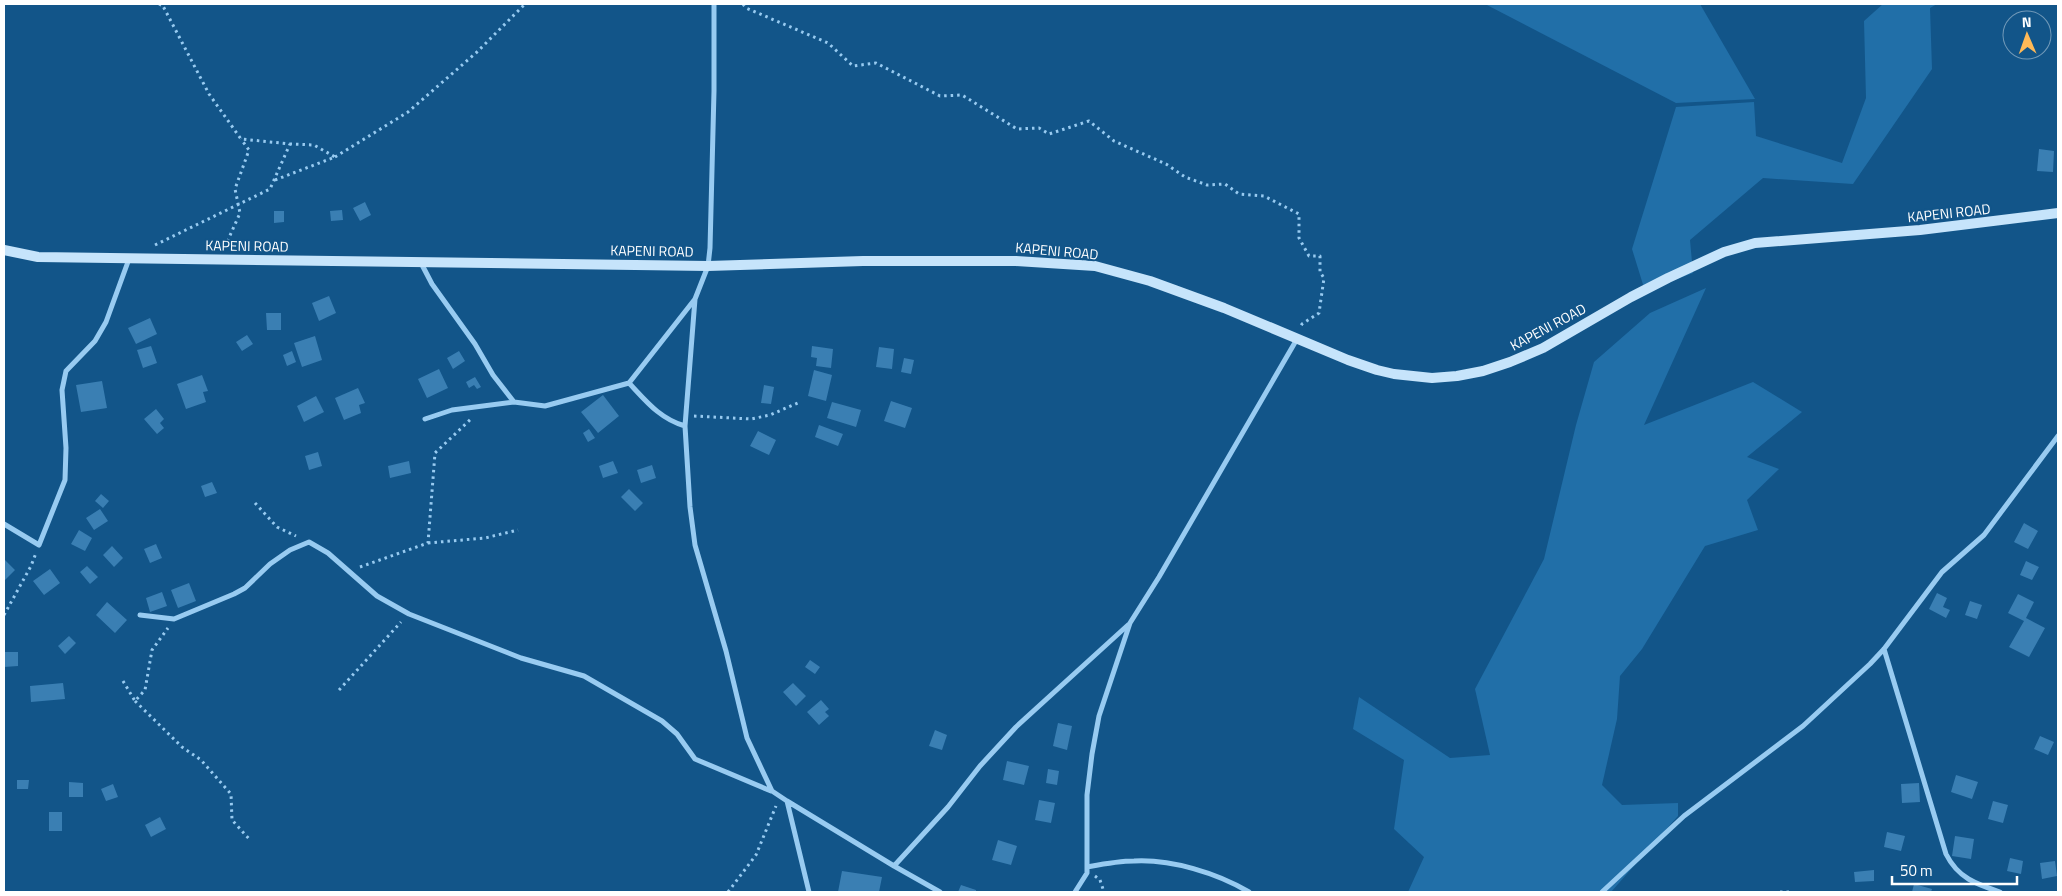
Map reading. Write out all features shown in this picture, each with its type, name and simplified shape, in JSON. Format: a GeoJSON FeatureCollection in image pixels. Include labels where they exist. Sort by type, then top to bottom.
{"type":"FeatureCollection","features":[{"type":"Feature","properties":{"kind":"main road","name":"KAPENI ROAD"},"geometry":{"type":"LineString","coordinates":[[4,250],[38,257],[228,260],[708,266],[843,262],[1016,261],[1095,266],[1150,281],[1224,308],[1377,370],[1423,378],[1456,376],[1483,371],[1510,362],[1543,348],[1631,297],[1668,278],[1724,252],[1755,243],[1920,230],[2058,213]]}},
{"type":"Feature","properties":{"kind":"street"},"geometry":{"type":"LineString","coordinates":[[714,4],[714,91],[708,266],[696,300],[685,426],[690,507],[697,553],[726,651],[747,738],[772,791]]}},
{"type":"Feature","properties":{"kind":"street"},"geometry":{"type":"LineString","coordinates":[[4,524],[38,546],[65,480],[66,448],[62,390],[66,371],[95,341],[106,322],[129,258]]}},
{"type":"Feature","properties":{"kind":"street"},"geometry":{"type":"LineString","coordinates":[[420,261],[432,284],[476,344],[493,374],[514,402]]}},
{"type":"Feature","properties":{"kind":"street"},"geometry":{"type":"LineString","coordinates":[[425,419],[452,410],[514,402],[545,406],[629,383],[696,300]]}},
{"type":"Feature","properties":{"kind":"street"},"geometry":{"type":"LineString","coordinates":[[1075,892],[1087,870],[1088,795],[1092,754],[1099,716],[1130,624],[1297,339]]}},
{"type":"Feature","properties":{"kind":"street"},"geometry":{"type":"LineString","coordinates":[[629,383],[656,412],[672,422],[685,426]]}},
{"type":"Feature","properties":{"kind":"street"},"geometry":{"type":"LineString","coordinates":[[1602,892],[1684,816],[1803,726],[1884,649],[1942,572],[1984,535],[2058,436]]}},
{"type":"Feature","properties":{"kind":"street"},"geometry":{"type":"LineString","coordinates":[[140,616],[174,619],[234,594],[245,588],[270,564],[290,550],[309,542],[328,553],[377,596],[409,614],[521,658],[584,676],[662,721],[678,734],[696,759],[772,791],[940,892]]}},
{"type":"Feature","properties":{"kind":"street"},"geometry":{"type":"LineString","coordinates":[[894,866],[948,807],[980,766],[1016,727],[1130,624]]}},
{"type":"Feature","properties":{"kind":"street"},"geometry":{"type":"LineString","coordinates":[[1884,649],[1946,854],[1952,866],[1961,876],[2000,892]]}},
{"type":"Feature","properties":{"kind":"street"},"geometry":{"type":"LineString","coordinates":[[787,801],[809,892]]}},
{"type":"Feature","properties":{"kind":"street"},"geometry":{"type":"LineString","coordinates":[[1087,870],[1135,860],[1165,863],[1203,872],[1249,892]]}},
{"type":"Feature","properties":{"kind":"path"},"geometry":{"type":"LineString","coordinates":[[159,4],[164,5],[209,94],[249,150],[235,189],[240,213],[228,240],[228,260]]}},
{"type":"Feature","properties":{"kind":"path"},"geometry":{"type":"LineString","coordinates":[[274,180],[335,157],[408,112],[477,52],[525,4]]}},
{"type":"Feature","properties":{"kind":"path"},"geometry":{"type":"LineString","coordinates":[[742,4],[746,8],[828,43],[853,66],[876,63],[940,96],[962,95],[1017,129],[1039,128],[1049,134],[1089,121],[1114,141],[1166,164],[1186,177],[1207,184],[1225,184],[1238,194],[1264,196],[1299,214],[1299,238],[1309,256],[1320,256],[1320,272],[1324,278],[1319,313],[1302,324],[1297,339]]}},
{"type":"Feature","properties":{"kind":"path"},"geometry":{"type":"LineString","coordinates":[[241,139],[314,145],[335,157]]}},
{"type":"Feature","properties":{"kind":"path"},"geometry":{"type":"LineString","coordinates":[[154,245],[270,189],[290,144]]}},
{"type":"Feature","properties":{"kind":"path"},"geometry":{"type":"LineString","coordinates":[[686,415],[751,419],[770,415],[800,402]]}},
{"type":"Feature","properties":{"kind":"path"},"geometry":{"type":"LineString","coordinates":[[428,543],[435,453],[487,405]]}},
{"type":"Feature","properties":{"kind":"path"},"geometry":{"type":"LineString","coordinates":[[255,502],[277,527],[309,542]]}},
{"type":"Feature","properties":{"kind":"path"},"geometry":{"type":"LineString","coordinates":[[350,571],[428,543],[486,538],[518,530]]}},
{"type":"Feature","properties":{"kind":"path"},"geometry":{"type":"LineString","coordinates":[[4,615],[31,566],[38,546]]}},
{"type":"Feature","properties":{"kind":"path"},"geometry":{"type":"LineString","coordinates":[[338,690],[409,614]]}},
{"type":"Feature","properties":{"kind":"path"},"geometry":{"type":"LineString","coordinates":[[135,700],[145,690],[152,650],[174,619]]}},
{"type":"Feature","properties":{"kind":"path"},"geometry":{"type":"LineString","coordinates":[[123,681],[135,700],[182,747],[201,760],[231,794],[232,820],[251,840]]}},
{"type":"Feature","properties":{"kind":"path"},"geometry":{"type":"LineString","coordinates":[[728,892],[756,855],[780,796]]}},
{"type":"Feature","properties":{"kind":"path"},"geometry":{"type":"LineString","coordinates":[[1087,870],[1100,880],[1104,892]]}},
{"type":"Feature","properties":{"kind":"path"},"geometry":{"type":"LineString","coordinates":[[1780,892],[1792,892]]}},
{"type":"Feature","properties":{"kind":"shaded area"},"geometry":{"type":"Polygon","coordinates":[[[1485,4],[1700,4],[1755,99],[1676,103],[1485,4]]]}},
{"type":"Feature","properties":{"kind":"shaded area"},"geometry":{"type":"Polygon","coordinates":[[[1883,4],[1937,4],[1930,8],[1932,69],[1853,184],[1763,178],[1690,240],[1693,273],[1645,291],[1632,249],[1676,107],[1754,102],[1756,136],[1842,163],[1866,98],[1864,21],[1883,4]]]}},
{"type":"Feature","properties":{"kind":"shaded area"},"geometry":{"type":"Polygon","coordinates":[[[1706,288],[1644,425],[1753,382],[1802,412],[1747,457],[1779,469],[1747,500],[1758,530],[1705,546],[1642,649],[1620,676],[1617,719],[1602,785],[1622,805],[1678,803],[1678,816],[1611,892],[1408,892],[1424,857],[1394,829],[1404,760],[1353,729],[1359,697],[1450,758],[1490,755],[1475,689],[1544,559],[1576,425],[1594,362],[1650,313],[1706,288]]]}},
{"type":"Feature","properties":{"kind":"building"},"geometry":{"type":"Polygon","coordinates":[[[2039,149],[2054,151],[2053,172],[2037,171],[2039,149]]]}},
{"type":"Feature","properties":{"kind":"building"},"geometry":{"type":"Polygon","coordinates":[[[365,202],[371,215],[360,221],[353,208],[365,202]]]}},
{"type":"Feature","properties":{"kind":"building"},"geometry":{"type":"Polygon","coordinates":[[[342,210],[343,220],[331,221],[330,211],[342,210]]]}},
{"type":"Feature","properties":{"kind":"building"},"geometry":{"type":"Polygon","coordinates":[[[274,211],[284,211],[284,222],[274,223],[274,211]]]}},
{"type":"Feature","properties":{"kind":"building"},"geometry":{"type":"Polygon","coordinates":[[[329,296],[336,313],[319,321],[312,303],[329,296]]]}},
{"type":"Feature","properties":{"kind":"building"},"geometry":{"type":"Polygon","coordinates":[[[266,313],[281,313],[281,330],[267,330],[266,313]]]}},
{"type":"Feature","properties":{"kind":"building"},"geometry":{"type":"Polygon","coordinates":[[[150,318],[157,334],[136,344],[128,328],[150,318]]]}},
{"type":"Feature","properties":{"kind":"building"},"geometry":{"type":"Polygon","coordinates":[[[247,335],[253,344],[242,351],[236,342],[247,335]]]}},
{"type":"Feature","properties":{"kind":"building"},"geometry":{"type":"Polygon","coordinates":[[[315,336],[322,360],[302,367],[294,343],[315,336]]]}},
{"type":"Feature","properties":{"kind":"building"},"geometry":{"type":"Polygon","coordinates":[[[151,346],[157,363],[143,368],[137,350],[151,346]]]}},
{"type":"Feature","properties":{"kind":"building"},"geometry":{"type":"Polygon","coordinates":[[[812,346],[833,349],[831,368],[816,366],[817,358],[811,357],[812,346]]]}},
{"type":"Feature","properties":{"kind":"building"},"geometry":{"type":"Polygon","coordinates":[[[879,347],[894,349],[892,369],[876,367],[879,347]]]}},
{"type":"Feature","properties":{"kind":"building"},"geometry":{"type":"Polygon","coordinates":[[[292,351],[296,362],[287,366],[283,355],[292,351]]]}},
{"type":"Feature","properties":{"kind":"building"},"geometry":{"type":"Polygon","coordinates":[[[459,351],[465,361],[453,369],[447,358],[459,351]]]}},
{"type":"Feature","properties":{"kind":"building"},"geometry":{"type":"Polygon","coordinates":[[[904,358],[914,360],[911,374],[901,372],[904,358]]]}},
{"type":"Feature","properties":{"kind":"building"},"geometry":{"type":"Polygon","coordinates":[[[439,369],[448,388],[427,398],[418,379],[439,369]]]}},
{"type":"Feature","properties":{"kind":"building"},"geometry":{"type":"Polygon","coordinates":[[[814,370],[832,375],[826,401],[808,396],[814,370]]]}},
{"type":"Feature","properties":{"kind":"building"},"geometry":{"type":"Polygon","coordinates":[[[202,375],[208,391],[203,392],[206,402],[186,409],[177,384],[202,375]]]}},
{"type":"Feature","properties":{"kind":"building"},"geometry":{"type":"Polygon","coordinates":[[[475,377],[481,387],[477,389],[474,385],[469,388],[466,382],[475,377]]]}},
{"type":"Feature","properties":{"kind":"building"},"geometry":{"type":"Polygon","coordinates":[[[102,381],[107,408],[81,412],[76,385],[102,381]]]}},
{"type":"Feature","properties":{"kind":"building"},"geometry":{"type":"Polygon","coordinates":[[[764,385],[774,387],[771,404],[761,403],[764,385]]]}},
{"type":"Feature","properties":{"kind":"building"},"geometry":{"type":"Polygon","coordinates":[[[358,388],[365,403],[359,405],[361,413],[344,420],[335,398],[358,388]]]}},
{"type":"Feature","properties":{"kind":"building"},"geometry":{"type":"Polygon","coordinates":[[[603,395],[619,416],[598,433],[581,412],[603,395]]]}},
{"type":"Feature","properties":{"kind":"building"},"geometry":{"type":"Polygon","coordinates":[[[316,396],[324,412],[304,422],[297,406],[316,396]]]}},
{"type":"Feature","properties":{"kind":"building"},"geometry":{"type":"Polygon","coordinates":[[[891,401],[912,408],[905,428],[884,421],[891,401]]]}},
{"type":"Feature","properties":{"kind":"building"},"geometry":{"type":"Polygon","coordinates":[[[832,402],[861,410],[856,427],[827,418],[832,402]]]}},
{"type":"Feature","properties":{"kind":"building"},"geometry":{"type":"Polygon","coordinates":[[[156,409],[164,419],[160,423],[164,428],[157,434],[144,419],[156,409]]]}},
{"type":"Feature","properties":{"kind":"building"},"geometry":{"type":"Polygon","coordinates":[[[819,425],[843,434],[838,446],[815,437],[819,425]]]}},
{"type":"Feature","properties":{"kind":"building"},"geometry":{"type":"Polygon","coordinates":[[[589,429],[595,438],[588,442],[583,433],[589,429]]]}},
{"type":"Feature","properties":{"kind":"building"},"geometry":{"type":"Polygon","coordinates":[[[758,431],[776,440],[769,455],[750,446],[758,431]]]}},
{"type":"Feature","properties":{"kind":"building"},"geometry":{"type":"Polygon","coordinates":[[[318,452],[322,466],[309,470],[305,456],[318,452]]]}},
{"type":"Feature","properties":{"kind":"building"},"geometry":{"type":"Polygon","coordinates":[[[409,461],[411,473],[390,478],[388,466],[409,461]]]}},
{"type":"Feature","properties":{"kind":"building"},"geometry":{"type":"Polygon","coordinates":[[[613,461],[618,473],[603,478],[599,466],[613,461]]]}},
{"type":"Feature","properties":{"kind":"building"},"geometry":{"type":"Polygon","coordinates":[[[652,465],[656,478],[641,483],[637,470],[652,465]]]}},
{"type":"Feature","properties":{"kind":"building"},"geometry":{"type":"Polygon","coordinates":[[[212,482],[217,493],[205,497],[201,486],[212,482]]]}},
{"type":"Feature","properties":{"kind":"building"},"geometry":{"type":"Polygon","coordinates":[[[629,489],[643,503],[635,511],[621,497],[629,489]]]}},
{"type":"Feature","properties":{"kind":"building"},"geometry":{"type":"Polygon","coordinates":[[[101,494],[109,501],[103,508],[95,501],[101,494]]]}},
{"type":"Feature","properties":{"kind":"building"},"geometry":{"type":"Polygon","coordinates":[[[100,509],[108,521],[94,530],[86,518],[100,509]]]}},
{"type":"Feature","properties":{"kind":"building"},"geometry":{"type":"Polygon","coordinates":[[[2024,523],[2038,531],[2028,549],[2014,542],[2024,523]]]}},
{"type":"Feature","properties":{"kind":"building"},"geometry":{"type":"Polygon","coordinates":[[[79,530],[92,538],[85,551],[71,544],[79,530]]]}},
{"type":"Feature","properties":{"kind":"building"},"geometry":{"type":"Polygon","coordinates":[[[156,544],[162,558],[150,563],[144,549],[156,544]]]}},
{"type":"Feature","properties":{"kind":"building"},"geometry":{"type":"Polygon","coordinates":[[[112,546],[123,558],[114,567],[103,555],[112,546]]]}},
{"type":"Feature","properties":{"kind":"building"},"geometry":{"type":"Polygon","coordinates":[[[5,560],[15,570],[4,581],[4,562],[5,560]]]}},
{"type":"Feature","properties":{"kind":"building"},"geometry":{"type":"Polygon","coordinates":[[[2026,561],[2039,567],[2032,580],[2020,575],[2026,561]]]}},
{"type":"Feature","properties":{"kind":"building"},"geometry":{"type":"Polygon","coordinates":[[[87,566],[98,577],[90,584],[80,572],[87,566]]]}},
{"type":"Feature","properties":{"kind":"building"},"geometry":{"type":"Polygon","coordinates":[[[50,569],[60,583],[44,595],[33,581],[50,569]]]}},
{"type":"Feature","properties":{"kind":"building"},"geometry":{"type":"Polygon","coordinates":[[[189,583],[196,601],[178,608],[171,590],[189,583]]]}},
{"type":"Feature","properties":{"kind":"building"},"geometry":{"type":"Polygon","coordinates":[[[162,592],[167,606],[150,612],[146,598],[162,592]]]}},
{"type":"Feature","properties":{"kind":"building"},"geometry":{"type":"Polygon","coordinates":[[[1937,593],[1947,598],[1943,607],[1950,610],[1946,618],[1929,609],[1937,593]]]}},
{"type":"Feature","properties":{"kind":"building"},"geometry":{"type":"Polygon","coordinates":[[[2018,594],[2034,602],[2026,618],[2045,628],[2029,657],[2009,647],[2024,621],[2008,613],[2018,594]]]}},
{"type":"Feature","properties":{"kind":"building"},"geometry":{"type":"Polygon","coordinates":[[[1970,601],[1982,605],[1977,619],[1965,615],[1970,601]]]}},
{"type":"Feature","properties":{"kind":"building"},"geometry":{"type":"Polygon","coordinates":[[[107,602],[127,620],[115,633],[96,615],[107,602]]]}},
{"type":"Feature","properties":{"kind":"building"},"geometry":{"type":"Polygon","coordinates":[[[69,636],[76,643],[65,654],[58,646],[69,636]]]}},
{"type":"Feature","properties":{"kind":"building"},"geometry":{"type":"Polygon","coordinates":[[[4,652],[18,652],[18,666],[4,667],[4,652]]]}},
{"type":"Feature","properties":{"kind":"building"},"geometry":{"type":"Polygon","coordinates":[[[810,660],[820,667],[815,674],[805,667],[810,660]]]}},
{"type":"Feature","properties":{"kind":"building"},"geometry":{"type":"Polygon","coordinates":[[[63,683],[65,699],[31,702],[30,686],[63,683]]]}},
{"type":"Feature","properties":{"kind":"building"},"geometry":{"type":"Polygon","coordinates":[[[793,683],[806,696],[796,706],[783,692],[793,683]]]}},
{"type":"Feature","properties":{"kind":"building"},"geometry":{"type":"Polygon","coordinates":[[[821,700],[829,709],[825,712],[829,716],[819,725],[807,712],[821,700]]]}},
{"type":"Feature","properties":{"kind":"building"},"geometry":{"type":"Polygon","coordinates":[[[1058,723],[1072,726],[1067,750],[1053,746],[1058,723]]]}},
{"type":"Feature","properties":{"kind":"building"},"geometry":{"type":"Polygon","coordinates":[[[935,730],[947,735],[942,750],[929,746],[935,730]]]}},
{"type":"Feature","properties":{"kind":"building"},"geometry":{"type":"Polygon","coordinates":[[[2040,736],[2054,742],[2048,755],[2034,749],[2040,736]]]}},
{"type":"Feature","properties":{"kind":"building"},"geometry":{"type":"Polygon","coordinates":[[[1007,761],[1029,766],[1024,785],[1003,780],[1007,761]]]}},
{"type":"Feature","properties":{"kind":"building"},"geometry":{"type":"Polygon","coordinates":[[[1048,769],[1059,771],[1057,785],[1046,783],[1048,769]]]}},
{"type":"Feature","properties":{"kind":"building"},"geometry":{"type":"Polygon","coordinates":[[[1956,775],[1978,782],[1972,799],[1951,792],[1956,775]]]}},
{"type":"Feature","properties":{"kind":"building"},"geometry":{"type":"Polygon","coordinates":[[[17,780],[29,780],[28,789],[17,789],[17,780]]]}},
{"type":"Feature","properties":{"kind":"building"},"geometry":{"type":"Polygon","coordinates":[[[69,782],[83,783],[83,797],[69,797],[69,782]]]}},
{"type":"Feature","properties":{"kind":"building"},"geometry":{"type":"Polygon","coordinates":[[[1919,783],[1920,802],[1902,803],[1901,784],[1919,783]]]}},
{"type":"Feature","properties":{"kind":"building"},"geometry":{"type":"Polygon","coordinates":[[[113,784],[118,797],[106,801],[101,789],[113,784]]]}},
{"type":"Feature","properties":{"kind":"building"},"geometry":{"type":"Polygon","coordinates":[[[1039,800],[1055,803],[1051,823],[1035,820],[1039,800]]]}},
{"type":"Feature","properties":{"kind":"building"},"geometry":{"type":"Polygon","coordinates":[[[1993,801],[2008,805],[2003,823],[1988,819],[1993,801]]]}},
{"type":"Feature","properties":{"kind":"building"},"geometry":{"type":"Polygon","coordinates":[[[49,812],[62,812],[62,831],[49,831],[49,812]]]}},
{"type":"Feature","properties":{"kind":"building"},"geometry":{"type":"Polygon","coordinates":[[[160,817],[166,829],[151,837],[145,825],[160,817]]]}},
{"type":"Feature","properties":{"kind":"building"},"geometry":{"type":"Polygon","coordinates":[[[1887,832],[1905,836],[1901,851],[1884,847],[1887,832]]]}},
{"type":"Feature","properties":{"kind":"building"},"geometry":{"type":"Polygon","coordinates":[[[1955,836],[1974,839],[1971,859],[1952,856],[1955,836]]]}},
{"type":"Feature","properties":{"kind":"building"},"geometry":{"type":"Polygon","coordinates":[[[998,840],[1017,846],[1011,865],[992,860],[998,840]]]}},
{"type":"Feature","properties":{"kind":"building"},"geometry":{"type":"Polygon","coordinates":[[[2010,858],[2023,861],[2021,874],[2007,871],[2010,858]]]}},
{"type":"Feature","properties":{"kind":"building"},"geometry":{"type":"Polygon","coordinates":[[[2055,861],[2057,876],[2042,879],[2040,863],[2055,861]]]}},
{"type":"Feature","properties":{"kind":"building"},"geometry":{"type":"Polygon","coordinates":[[[1874,870],[1874,881],[1855,882],[1854,872],[1874,870]]]}},
{"type":"Feature","properties":{"kind":"building"},"geometry":{"type":"Polygon","coordinates":[[[842,871],[882,877],[879,892],[838,892],[842,871]]]}},
{"type":"Feature","properties":{"kind":"building"},"geometry":{"type":"Polygon","coordinates":[[[1914,884],[1932,889],[1931,892],[1912,892],[1914,884]]]}},
{"type":"Feature","properties":{"kind":"building"},"geometry":{"type":"Polygon","coordinates":[[[961,885],[976,890],[976,892],[958,892],[961,885]]]}}]}
